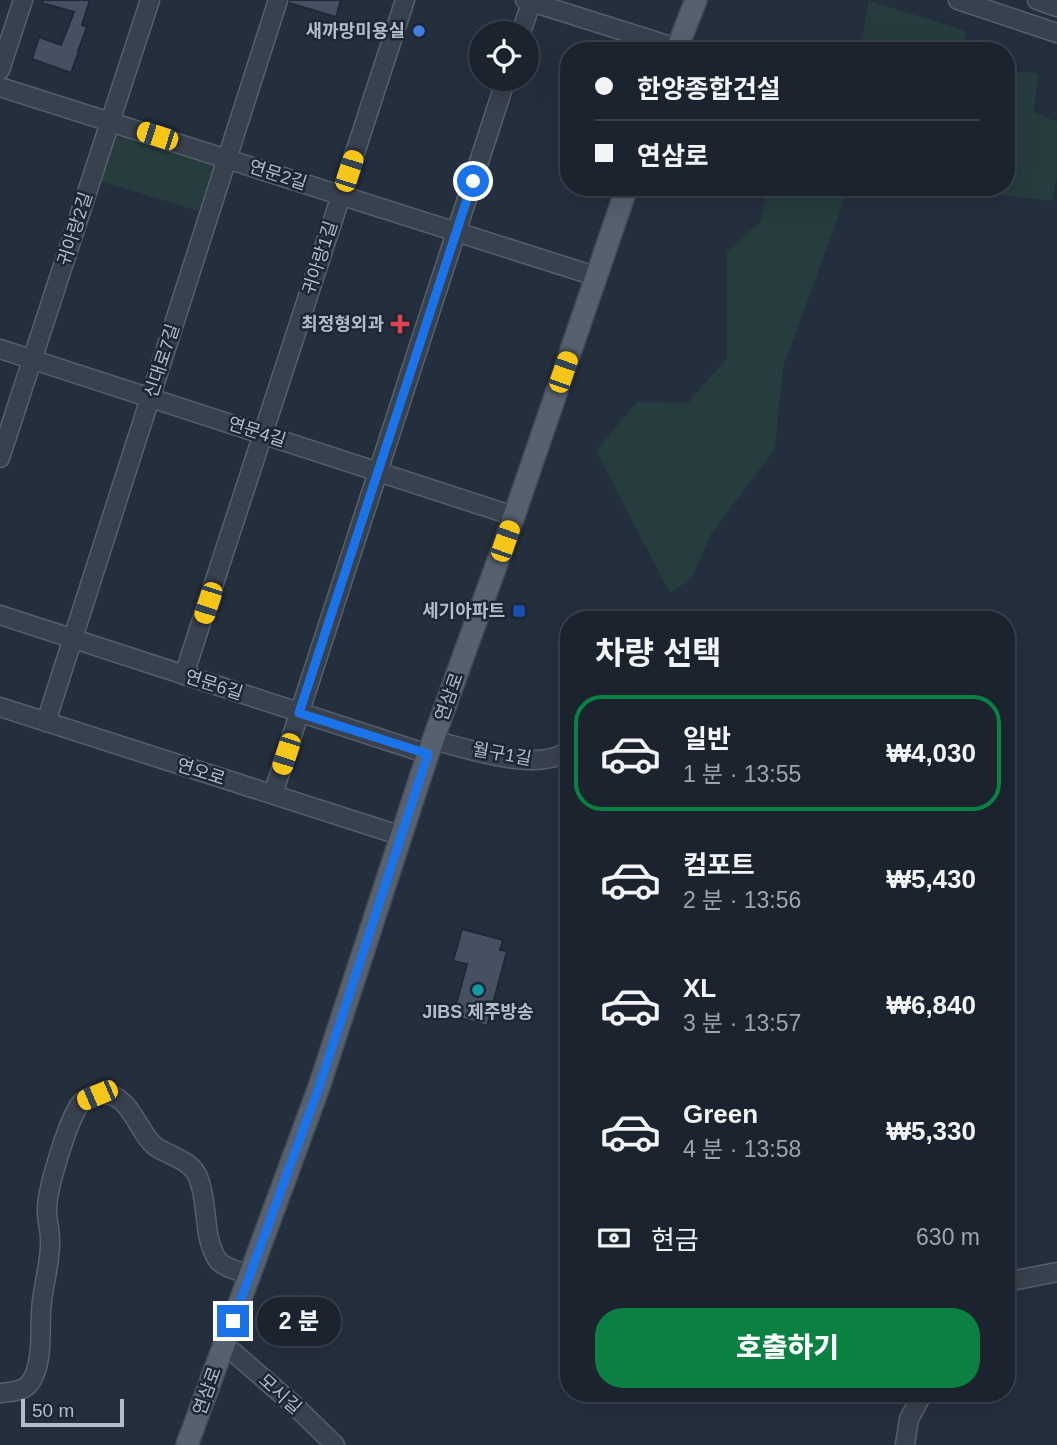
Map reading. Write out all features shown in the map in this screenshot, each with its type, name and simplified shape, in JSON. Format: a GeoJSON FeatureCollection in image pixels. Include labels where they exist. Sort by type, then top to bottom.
{"type":"FeatureCollection","features":[{"type":"Feature","properties":{"kind":"main road"},"geometry":{"type":"LineString","coordinates":[[679,42],[696,0]]}},
{"type":"Feature","properties":{"kind":"main road","name":"연삼로"},"geometry":{"type":"LineString","coordinates":[[187,1445],[319,1087],[431,747],[624,196]]}},
{"type":"Feature","properties":{"kind":"street"},"geometry":{"type":"LineString","coordinates":[[0,70],[23,0]]}},
{"type":"Feature","properties":{"kind":"street","name":"귀아랑2길"},"geometry":{"type":"LineString","coordinates":[[0,458],[150,0]]}},
{"type":"Feature","properties":{"kind":"street","name":"신대로7길"},"geometry":{"type":"LineString","coordinates":[[46,722],[278,0]]}},
{"type":"Feature","properties":{"kind":"street","name":"귀아랑1길"},"geometry":{"type":"LineString","coordinates":[[184,675],[405,0]]}},
{"type":"Feature","properties":{"kind":"street"},"geometry":{"type":"LineString","coordinates":[[958,0],[1057,33]]}},
{"type":"Feature","properties":{"kind":"street"},"geometry":{"type":"LineString","coordinates":[[1037,0],[1057,7]]}},
{"type":"Feature","properties":{"kind":"street"},"geometry":{"type":"LineString","coordinates":[[524,21],[529,1],[655,42]]}},
{"type":"Feature","properties":{"kind":"street","name":"연문2길"},"geometry":{"type":"LineString","coordinates":[[0,86],[596,276]]}},
{"type":"Feature","properties":{"kind":"street"},"geometry":{"type":"LineString","coordinates":[[272,794],[502,91]]}},
{"type":"Feature","properties":{"kind":"street","name":"연문4길"},"geometry":{"type":"LineString","coordinates":[[0,349],[514,516]]}},
{"type":"Feature","properties":{"kind":"street","name":"연문6길"},"geometry":{"type":"LineString","coordinates":[[0,615],[299,713],[431,747]]}},
{"type":"Feature","properties":{"kind":"street","name":"연오로"},"geometry":{"type":"LineString","coordinates":[[0,707],[402,836]]}},
{"type":"Feature","properties":{"kind":"street","name":"월구1길"},"geometry":{"type":"LineString","coordinates":[[431,747],[531,761],[560,755]]}},
{"type":"Feature","properties":{"kind":"street"},"geometry":{"type":"LineString","coordinates":[[0,1393],[14,1392],[28,1386],[35,1375],[50,1244],[47,1206],[60,1151],[75,1111],[83,1100],[108,1094],[122,1102],[134,1115],[146,1138],[189,1165],[197,1175],[203,1194],[212,1250],[220,1263],[250,1275]]}},
{"type":"Feature","properties":{"kind":"street"},"geometry":{"type":"LineString","coordinates":[[1015,1280],[1057,1272]]}},
{"type":"Feature","properties":{"kind":"street","name":"모시길"},"geometry":{"type":"LineString","coordinates":[[225,1344],[335,1445]]}},
{"type":"Feature","properties":{"kind":"street"},"geometry":{"type":"LineString","coordinates":[[905,1445],[909,1419],[918,1402]]}},
{"type":"Feature","properties":{"kind":"green space"},"geometry":{"type":"Polygon","coordinates":[[[869,1],[966,31],[964,42],[861,42],[869,1]]]}},
{"type":"Feature","properties":{"kind":"green space"},"geometry":{"type":"Polygon","coordinates":[[[1015,72],[1038,73],[1034,112],[1057,122],[1057,176],[1052,201],[1010,196],[1015,196],[1015,72]]]}},
{"type":"Feature","properties":{"kind":"green space"},"geometry":{"type":"Polygon","coordinates":[[[126,134],[208,160],[215,170],[202,212],[100,181],[113,138],[126,134]]]}},
{"type":"Feature","properties":{"kind":"green space"},"geometry":{"type":"Polygon","coordinates":[[[765,196],[846,196],[783,367],[775,449],[712,532],[691,579],[670,593],[596,451],[637,402],[688,403],[727,358],[727,252],[761,221],[765,196]]]}},
{"type":"Feature","properties":{"kind":"building"},"geometry":{"type":"Polygon","coordinates":[[[43,0],[90,0],[82,25],[87,27],[71,73],[32,59],[39,37],[61,45],[74,12],[42,3],[43,0]]]}},
{"type":"Feature","properties":{"kind":"building"},"geometry":{"type":"Polygon","coordinates":[[[289,0],[341,0],[336,17],[289,3],[289,0]]]}},
{"type":"Feature","properties":{"kind":"building","name":"JIBS 제주방송"},"geometry":{"type":"Polygon","coordinates":[[[462,929],[503,940],[500,950],[507,951],[487,1026],[453,1016],[467,964],[453,961],[462,929]]]}},
{"type":"Feature","properties":{"kind":"place","name":"새까망미용실"},"geometry":{"type":"Point","coordinates":[419,31]}},
{"type":"Feature","properties":{"kind":"place","name":"최정형외과"},"geometry":{"type":"Point","coordinates":[400,324]}},
{"type":"Feature","properties":{"kind":"place","name":"세기아파트"},"geometry":{"type":"Point","coordinates":[519,611]}},
{"type":"Feature","properties":{"kind":"place","name":"JIBS 제주방송"},"geometry":{"type":"Point","coordinates":[478,990]}},
{"type":"Feature","properties":{"kind":"route"},"geometry":{"type":"LineString","coordinates":[[233,1321],[319,1087],[428,754],[299,713],[473,181]]}}]}
